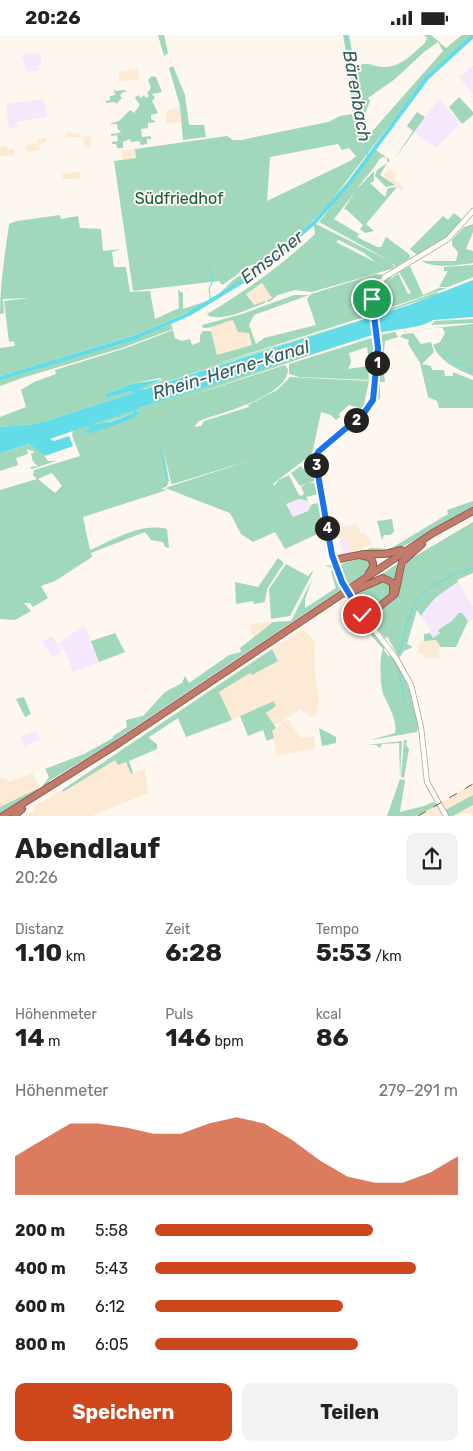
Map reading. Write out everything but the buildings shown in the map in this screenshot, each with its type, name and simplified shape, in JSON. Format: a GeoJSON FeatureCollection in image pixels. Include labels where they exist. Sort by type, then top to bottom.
{"type":"FeatureCollection","features":[{"type":"Feature","properties":{"kind":"highway"},"geometry":{"type":"LineString","coordinates":[[2,816],[22,807],[114,751],[422,542],[473,511]]}},
{"type":"Feature","properties":{"kind":"highway"},"geometry":{"type":"LineString","coordinates":[[334,562],[364,554],[390,554],[422,542],[473,515]]}},
{"type":"Feature","properties":{"kind":"highway"},"geometry":{"type":"LineString","coordinates":[[363,616],[395,594],[402,562],[422,542]]}},
{"type":"Feature","properties":{"kind":"highway"},"geometry":{"type":"LineString","coordinates":[[334,562],[364,556],[371,558],[372,569],[349,591]]}},
{"type":"Feature","properties":{"kind":"highway"},"geometry":{"type":"LineString","coordinates":[[349,591],[383,578],[389,579],[394,585],[391,596],[363,616]]}},
{"type":"Feature","properties":{"kind":"highway"},"geometry":{"type":"LineString","coordinates":[[12,816],[22,807]]}},
{"type":"Feature","properties":{"kind":"main road"},"geometry":{"type":"LineString","coordinates":[[446,816],[428,782],[421,727],[410,685],[396,657],[363,616],[348,593],[334,562],[315,455],[367,410],[374,395],[377,337],[373,313],[373,295],[382,279],[442,244],[473,211]]}},
{"type":"Feature","properties":{"kind":"shaded area"},"geometry":{"type":"Polygon","coordinates":[[[40,52],[42,64],[38,65],[39,71],[26,72],[22,55],[40,52]]]}},
{"type":"Feature","properties":{"kind":"shaded area"},"geometry":{"type":"Polygon","coordinates":[[[473,65],[473,94],[459,77],[473,65]]]}},
{"type":"Feature","properties":{"kind":"shaded area"},"geometry":{"type":"Polygon","coordinates":[[[138,69],[139,79],[120,82],[118,72],[138,69]]]}},
{"type":"Feature","properties":{"kind":"shaded area"},"geometry":{"type":"Polygon","coordinates":[[[44,99],[47,117],[17,122],[18,127],[9,128],[6,104],[44,99]]]}},
{"type":"Feature","properties":{"kind":"shaded area"},"geometry":{"type":"Polygon","coordinates":[[[439,99],[460,123],[436,148],[407,126],[417,112],[425,117],[439,99]]]}},
{"type":"Feature","properties":{"kind":"shaded area"},"geometry":{"type":"Polygon","coordinates":[[[180,106],[181,122],[166,124],[166,111],[180,106]]]}},
{"type":"Feature","properties":{"kind":"shaded area"},"geometry":{"type":"Polygon","coordinates":[[[72,132],[73,134],[81,133],[81,137],[66,137],[67,133],[72,132]]]}},
{"type":"Feature","properties":{"kind":"shaded area"},"geometry":{"type":"Polygon","coordinates":[[[91,136],[90,146],[86,147],[81,137],[91,136]]]}},
{"type":"Feature","properties":{"kind":"shaded area"},"geometry":{"type":"Polygon","coordinates":[[[46,138],[47,142],[39,144],[40,150],[27,152],[26,145],[37,143],[37,139],[46,138]]]}},
{"type":"Feature","properties":{"kind":"shaded area"},"geometry":{"type":"Polygon","coordinates":[[[7,146],[7,150],[14,149],[14,155],[0,157],[0,147],[7,146]]]}},
{"type":"Feature","properties":{"kind":"shaded area"},"geometry":{"type":"Polygon","coordinates":[[[135,149],[136,158],[123,160],[121,151],[135,149]]]}},
{"type":"Feature","properties":{"kind":"shaded area"},"geometry":{"type":"Polygon","coordinates":[[[389,168],[397,174],[393,179],[404,187],[402,191],[383,176],[389,168]]]}},
{"type":"Feature","properties":{"kind":"shaded area"},"geometry":{"type":"Polygon","coordinates":[[[80,171],[81,177],[78,179],[63,179],[62,174],[80,171]]]}},
{"type":"Feature","properties":{"kind":"shaded area"},"geometry":{"type":"Polygon","coordinates":[[[262,283],[273,299],[254,305],[246,294],[262,283]]]}},
{"type":"Feature","properties":{"kind":"shaded area"},"geometry":{"type":"Polygon","coordinates":[[[233,320],[249,333],[252,345],[217,356],[210,326],[233,320]]]}},
{"type":"Feature","properties":{"kind":"shaded area"},"geometry":{"type":"Polygon","coordinates":[[[299,499],[308,501],[312,508],[293,518],[285,504],[299,499]]]}},
{"type":"Feature","properties":{"kind":"shaded area"},"geometry":{"type":"Polygon","coordinates":[[[358,524],[360,533],[365,532],[373,544],[351,552],[346,537],[333,539],[331,528],[358,524]]]}},
{"type":"Feature","properties":{"kind":"shaded area"},"geometry":{"type":"Polygon","coordinates":[[[346,537],[351,552],[346,554],[341,549],[340,538],[346,537]]]}},
{"type":"Feature","properties":{"kind":"shaded area"},"geometry":{"type":"Polygon","coordinates":[[[458,582],[473,606],[473,618],[467,624],[467,621],[455,619],[438,630],[440,633],[433,638],[429,633],[431,630],[421,616],[427,605],[437,599],[440,593],[458,582]]]}},
{"type":"Feature","properties":{"kind":"shaded area"},"geometry":{"type":"Polygon","coordinates":[[[273,622],[253,637],[249,625],[273,622]]]}},
{"type":"Feature","properties":{"kind":"shaded area"},"geometry":{"type":"Polygon","coordinates":[[[85,625],[99,662],[73,672],[66,653],[59,643],[85,625]]]}},
{"type":"Feature","properties":{"kind":"shaded area"},"geometry":{"type":"Polygon","coordinates":[[[303,629],[315,642],[314,666],[319,700],[315,717],[313,718],[300,710],[274,726],[266,713],[274,701],[232,720],[219,692],[250,672],[252,675],[278,661],[272,649],[303,629]]]}},
{"type":"Feature","properties":{"kind":"shaded area"},"geometry":{"type":"Polygon","coordinates":[[[52,636],[62,651],[53,658],[42,642],[52,636]]]}},
{"type":"Feature","properties":{"kind":"shaded area"},"geometry":{"type":"Polygon","coordinates":[[[436,640],[441,647],[438,650],[441,658],[425,659],[423,654],[418,653],[419,641],[436,640]]]}},
{"type":"Feature","properties":{"kind":"shaded area"},"geometry":{"type":"Polygon","coordinates":[[[288,719],[300,738],[314,736],[315,748],[277,756],[272,730],[288,719]]]}},
{"type":"Feature","properties":{"kind":"shaded area"},"geometry":{"type":"Polygon","coordinates":[[[36,731],[40,740],[24,746],[21,736],[36,731]]]}},
{"type":"Feature","properties":{"kind":"shaded area"},"geometry":{"type":"Polygon","coordinates":[[[115,759],[117,764],[126,762],[131,774],[145,769],[148,793],[92,816],[24,816],[34,810],[33,807],[62,790],[63,792],[115,759]]]}},
{"type":"Feature","properties":{"kind":"shaded area"},"geometry":{"type":"Polygon","coordinates":[[[33,773],[36,782],[38,782],[41,788],[0,807],[0,776],[6,777],[9,782],[33,773]]]}},
{"type":"Feature","properties":{"kind":"shaded area"},"geometry":{"type":"Polygon","coordinates":[[[473,784],[473,795],[445,810],[441,803],[473,784]]]}},
{"type":"Feature","properties":{"kind":"shaded area"},"geometry":{"type":"Polygon","coordinates":[[[438,805],[443,816],[416,816],[438,805]]]}},
{"type":"Feature","properties":{"kind":"shaded area"},"geometry":{"type":"Polygon","coordinates":[[[473,805],[473,816],[467,813],[453,816],[473,805]]]}},
{"type":"Feature","properties":{"kind":"green space"},"geometry":{"type":"Polygon","coordinates":[[[158,35],[164,35],[168,53],[164,56],[158,35]]]}},
{"type":"Feature","properties":{"kind":"green space","name":"Südfriedhof"},"geometry":{"type":"Polygon","coordinates":[[[343,35],[349,35],[355,66],[366,64],[389,67],[401,63],[425,43],[427,38],[424,35],[431,35],[446,48],[462,35],[472,35],[427,76],[325,209],[284,248],[247,277],[195,309],[138,334],[0,376],[0,348],[15,346],[14,341],[9,342],[4,301],[30,298],[3,299],[4,313],[0,314],[9,224],[17,221],[60,215],[61,219],[78,216],[80,228],[101,229],[103,251],[121,249],[112,252],[114,267],[126,267],[130,292],[150,291],[155,319],[179,308],[178,290],[183,293],[183,309],[207,301],[219,294],[233,280],[254,266],[253,264],[222,285],[219,281],[133,291],[114,161],[136,158],[135,149],[227,136],[233,140],[241,140],[328,122],[340,116],[353,114],[349,87],[352,86],[343,35]],[[438,42],[424,52],[395,79],[368,98],[370,101],[365,114],[368,136],[443,51],[438,42]],[[338,144],[270,157],[267,201],[350,161],[356,156],[349,148],[342,150],[338,144]]]}},
{"type":"Feature","properties":{"kind":"green space"},"geometry":{"type":"Polygon","coordinates":[[[173,66],[185,95],[189,125],[204,125],[206,137],[183,140],[180,106],[169,68],[173,66]]]}},
{"type":"Feature","properties":{"kind":"green space"},"geometry":{"type":"Polygon","coordinates":[[[152,76],[156,77],[162,92],[152,94],[155,98],[152,101],[158,113],[151,115],[151,119],[156,122],[148,123],[148,128],[141,129],[142,137],[151,136],[151,140],[147,138],[147,144],[141,145],[139,141],[131,142],[130,139],[123,142],[123,148],[117,148],[116,144],[112,144],[112,142],[118,141],[117,135],[111,136],[111,134],[119,133],[121,130],[118,130],[117,124],[109,124],[119,121],[130,110],[134,113],[140,105],[135,98],[138,95],[141,98],[144,95],[146,98],[149,96],[147,93],[151,88],[148,80],[152,76]]]}},
{"type":"Feature","properties":{"kind":"green space"},"geometry":{"type":"Polygon","coordinates":[[[114,89],[127,92],[123,92],[120,95],[122,98],[116,104],[115,102],[106,103],[104,93],[106,101],[110,100],[110,96],[115,95],[114,89]]]}},
{"type":"Feature","properties":{"kind":"green space"},"geometry":{"type":"Polygon","coordinates":[[[459,97],[473,112],[473,115],[462,124],[449,107],[459,97]]]}},
{"type":"Feature","properties":{"kind":"green space"},"geometry":{"type":"Polygon","coordinates":[[[417,112],[425,117],[393,161],[413,131],[407,126],[417,112]]]}},
{"type":"Feature","properties":{"kind":"green space"},"geometry":{"type":"Polygon","coordinates":[[[376,150],[386,157],[380,158],[357,189],[374,171],[374,181],[370,183],[385,197],[388,188],[397,187],[366,224],[374,231],[365,233],[360,229],[363,225],[344,209],[355,192],[334,219],[359,234],[357,237],[377,247],[381,247],[386,237],[409,254],[410,258],[396,267],[391,262],[395,268],[312,292],[295,290],[278,295],[269,302],[266,301],[272,298],[262,283],[246,294],[254,305],[265,301],[265,303],[230,316],[216,317],[207,314],[250,287],[277,267],[315,234],[314,225],[316,224],[390,261],[319,222],[376,150]],[[339,240],[336,242],[375,262],[364,253],[339,240]]]}},
{"type":"Feature","properties":{"kind":"green space"},"geometry":{"type":"Polygon","coordinates":[[[387,163],[380,175],[395,185],[386,187],[375,176],[377,170],[387,163]]]}},
{"type":"Feature","properties":{"kind":"green space"},"geometry":{"type":"Polygon","coordinates":[[[454,213],[463,220],[448,236],[417,255],[410,249],[443,216],[448,220],[454,213]]]}},
{"type":"Feature","properties":{"kind":"green space"},"geometry":{"type":"Polygon","coordinates":[[[473,224],[473,232],[466,249],[473,251],[473,263],[440,266],[422,261],[456,261],[458,252],[452,245],[452,240],[464,227],[473,224]]]}},
{"type":"Feature","properties":{"kind":"green space"},"geometry":{"type":"Polygon","coordinates":[[[473,265],[473,277],[448,287],[439,287],[448,271],[444,271],[444,267],[473,265]]]}},
{"type":"Feature","properties":{"kind":"green space"},"geometry":{"type":"Polygon","coordinates":[[[410,266],[423,295],[439,288],[447,288],[377,312],[376,302],[379,288],[390,276],[392,278],[398,273],[408,294],[411,293],[399,272],[410,266]]]}},
{"type":"Feature","properties":{"kind":"green space"},"geometry":{"type":"Polygon","coordinates":[[[376,274],[384,275],[372,290],[370,315],[194,371],[371,317],[137,391],[136,389],[163,380],[160,378],[131,384],[106,394],[105,397],[131,391],[133,393],[46,421],[0,427],[0,417],[26,407],[21,390],[34,382],[56,374],[55,370],[126,348],[173,330],[175,338],[182,341],[190,339],[192,345],[200,342],[200,335],[203,331],[211,331],[217,355],[252,345],[249,333],[238,332],[233,320],[206,328],[203,328],[202,325],[242,314],[294,295],[309,295],[254,315],[249,325],[256,344],[264,338],[316,325],[307,299],[311,294],[376,274]]]}},
{"type":"Feature","properties":{"kind":"green space"},"geometry":{"type":"Polygon","coordinates":[[[437,292],[438,294],[376,314],[437,292]]]}},
{"type":"Feature","properties":{"kind":"green space"},"geometry":{"type":"Polygon","coordinates":[[[473,319],[473,323],[431,325],[435,321],[473,319]]]}},
{"type":"Feature","properties":{"kind":"green space"},"geometry":{"type":"Polygon","coordinates":[[[171,324],[173,329],[122,348],[0,386],[0,379],[137,338],[171,324]]]}},
{"type":"Feature","properties":{"kind":"green space"},"geometry":{"type":"Polygon","coordinates":[[[473,324],[473,376],[450,364],[436,351],[433,345],[440,342],[445,333],[442,327],[473,324]]]}},
{"type":"Feature","properties":{"kind":"green space"},"geometry":{"type":"Polygon","coordinates":[[[395,332],[398,337],[385,341],[383,364],[385,382],[380,382],[380,399],[377,400],[381,350],[380,335],[395,332]]]}},
{"type":"Feature","properties":{"kind":"green space"},"geometry":{"type":"Polygon","coordinates":[[[413,333],[421,344],[431,342],[434,352],[422,364],[431,366],[432,370],[444,370],[445,376],[453,376],[453,372],[473,380],[473,408],[439,408],[437,401],[428,397],[420,363],[408,344],[409,340],[400,337],[403,334],[413,333]]]}},
{"type":"Feature","properties":{"kind":"green space"},"geometry":{"type":"Polygon","coordinates":[[[374,334],[183,398],[285,365],[288,369],[285,379],[266,395],[237,408],[199,421],[194,427],[201,426],[204,421],[249,407],[248,405],[277,390],[290,377],[369,381],[363,409],[349,405],[339,414],[340,417],[336,420],[331,415],[321,412],[312,454],[273,484],[274,486],[279,480],[289,475],[299,495],[302,496],[304,493],[301,487],[306,484],[300,486],[291,473],[301,466],[304,470],[313,468],[315,481],[309,483],[315,483],[318,494],[306,497],[308,501],[299,499],[286,504],[293,517],[308,511],[312,504],[320,503],[324,531],[285,549],[275,532],[253,542],[241,534],[230,513],[165,488],[261,457],[173,484],[171,483],[164,451],[169,481],[167,486],[161,489],[167,490],[83,517],[90,550],[127,533],[157,527],[167,529],[169,548],[165,547],[163,542],[151,540],[145,532],[91,553],[92,557],[55,581],[41,586],[48,598],[33,607],[30,603],[24,603],[31,611],[15,620],[0,619],[0,490],[37,479],[33,475],[34,470],[80,456],[72,435],[73,430],[87,426],[89,428],[86,431],[88,434],[115,423],[123,422],[141,413],[136,411],[139,408],[374,334]],[[52,473],[38,479],[55,493],[62,486],[52,473]]]}},
{"type":"Feature","properties":{"kind":"green space"},"geometry":{"type":"Polygon","coordinates":[[[375,337],[376,347],[371,380],[367,347],[349,353],[351,362],[348,369],[368,366],[369,380],[299,377],[289,374],[289,364],[375,337]]]}},
{"type":"Feature","properties":{"kind":"green space"},"geometry":{"type":"Polygon","coordinates":[[[133,411],[134,413],[93,427],[91,425],[133,411]]]}},
{"type":"Feature","properties":{"kind":"green space"},"geometry":{"type":"Polygon","coordinates":[[[31,444],[48,461],[56,461],[32,469],[30,467],[38,466],[33,462],[31,454],[35,452],[27,449],[28,454],[16,458],[18,465],[0,471],[0,453],[31,444]]]}},
{"type":"Feature","properties":{"kind":"green space"},"geometry":{"type":"Polygon","coordinates":[[[473,501],[473,507],[399,549],[355,554],[371,548],[390,549],[448,514],[447,510],[473,501]]]}},
{"type":"Feature","properties":{"kind":"green space"},"geometry":{"type":"Polygon","coordinates":[[[392,519],[394,532],[390,535],[384,535],[382,540],[377,521],[392,519]]]}},
{"type":"Feature","properties":{"kind":"green space"},"geometry":{"type":"Polygon","coordinates":[[[473,522],[473,573],[457,580],[458,582],[433,601],[421,616],[417,610],[407,644],[413,647],[404,651],[399,658],[387,636],[386,639],[371,622],[370,616],[398,594],[407,561],[473,522]]]}},
{"type":"Feature","properties":{"kind":"green space"},"geometry":{"type":"Polygon","coordinates":[[[278,558],[284,563],[267,589],[265,602],[254,604],[253,601],[236,604],[235,582],[258,587],[278,558]]]}},
{"type":"Feature","properties":{"kind":"green space"},"geometry":{"type":"Polygon","coordinates":[[[367,558],[372,565],[368,572],[347,585],[340,566],[343,563],[367,558]]]}},
{"type":"Feature","properties":{"kind":"green space"},"geometry":{"type":"Polygon","coordinates":[[[400,562],[395,585],[376,578],[400,562]]]}},
{"type":"Feature","properties":{"kind":"green space"},"geometry":{"type":"Polygon","coordinates":[[[286,564],[308,576],[314,570],[290,616],[271,619],[269,589],[286,564]]]}},
{"type":"Feature","properties":{"kind":"green space"},"geometry":{"type":"Polygon","coordinates":[[[331,565],[333,567],[343,588],[41,788],[49,777],[45,769],[84,754],[113,738],[113,736],[127,727],[126,720],[143,716],[165,692],[182,683],[185,676],[189,683],[229,655],[241,652],[240,648],[273,622],[291,621],[313,578],[305,599],[305,608],[336,588],[331,572],[333,568],[325,566],[331,565]]]}},
{"type":"Feature","properties":{"kind":"green space"},"geometry":{"type":"Polygon","coordinates":[[[389,581],[393,589],[389,596],[367,610],[360,608],[353,595],[374,582],[389,581]]]}},
{"type":"Feature","properties":{"kind":"green space"},"geometry":{"type":"Polygon","coordinates":[[[348,598],[361,619],[385,645],[384,650],[389,657],[390,652],[400,669],[410,691],[417,714],[417,732],[371,740],[395,733],[396,729],[382,687],[381,666],[383,649],[359,621],[343,616],[352,609],[347,600],[348,598]]]}},
{"type":"Feature","properties":{"kind":"green space"},"geometry":{"type":"Polygon","coordinates":[[[459,613],[462,613],[468,621],[456,647],[441,647],[436,640],[424,641],[424,634],[430,633],[433,638],[440,633],[438,630],[452,621],[459,613]]]}},
{"type":"Feature","properties":{"kind":"green space"},"geometry":{"type":"Polygon","coordinates":[[[115,633],[125,652],[99,662],[91,641],[115,633]]]}},
{"type":"Feature","properties":{"kind":"green space"},"geometry":{"type":"Polygon","coordinates":[[[272,649],[278,661],[252,675],[250,673],[219,692],[232,720],[186,737],[178,718],[149,737],[157,744],[157,749],[129,761],[133,773],[131,774],[126,762],[118,765],[115,760],[63,792],[62,790],[272,649]]]}},
{"type":"Feature","properties":{"kind":"green space"},"geometry":{"type":"Polygon","coordinates":[[[24,697],[31,714],[25,717],[16,699],[24,697]]]}},
{"type":"Feature","properties":{"kind":"green space"},"geometry":{"type":"Polygon","coordinates":[[[274,701],[276,706],[266,713],[276,728],[272,731],[274,738],[267,741],[263,730],[248,736],[240,716],[274,701]]]}},
{"type":"Feature","properties":{"kind":"green space"},"geometry":{"type":"Polygon","coordinates":[[[319,728],[336,737],[336,743],[322,746],[319,728]]]}},
{"type":"Feature","properties":{"kind":"green space"},"geometry":{"type":"Polygon","coordinates":[[[404,740],[407,740],[406,745],[409,749],[404,778],[401,777],[404,740]]]}},
{"type":"Feature","properties":{"kind":"green space"},"geometry":{"type":"Polygon","coordinates":[[[402,741],[400,777],[399,743],[382,744],[380,748],[376,745],[367,745],[402,741]]]}},
{"type":"Feature","properties":{"kind":"green space"},"geometry":{"type":"Polygon","coordinates":[[[400,779],[405,780],[400,812],[433,802],[438,805],[416,816],[387,816],[400,779]]]}},
{"type":"Feature","properties":{"kind":"green space"},"geometry":{"type":"Polygon","coordinates":[[[38,790],[0,813],[0,807],[38,790]]]}},
{"type":"Feature","properties":{"kind":"green space"},"geometry":{"type":"Polygon","coordinates":[[[473,795],[473,805],[453,816],[448,816],[445,810],[473,795]]]}},
{"type":"Feature","properties":{"kind":"water","name":"Rhein-Herne-Kanal"},"geometry":{"type":"Polygon","coordinates":[[[473,280],[473,317],[433,320],[415,327],[379,333],[139,408],[136,411],[141,413],[115,425],[88,434],[85,431],[89,429],[87,426],[50,439],[54,441],[69,436],[73,446],[45,456],[30,444],[0,453],[0,427],[46,421],[133,393],[131,391],[105,397],[106,394],[131,384],[163,379],[136,390],[145,389],[409,305],[473,280]],[[133,411],[91,425],[110,422],[134,413],[133,411]]]}},
{"type":"Feature","properties":{"kind":"waterway","name":"Bärenbach"},"geometry":{"type":"LineString","coordinates":[[346,35],[368,158]]}},
{"type":"Feature","properties":{"kind":"waterway","name":"Emscher"},"geometry":{"type":"LineString","coordinates":[[0,378],[136,337],[189,314],[253,275],[315,222],[350,182],[427,78],[473,36]]}},
{"type":"Feature","properties":{"kind":"waterway"},"geometry":{"type":"LineString","coordinates":[[209,266],[213,280],[209,289],[211,302]]}},
{"type":"Feature","properties":{"kind":"waterway"},"geometry":{"type":"LineString","coordinates":[[437,344],[454,362],[473,371]]}},
{"type":"Feature","properties":{"kind":"waterway"},"geometry":{"type":"LineString","coordinates":[[161,449],[167,479],[164,486]]}},
{"type":"Feature","properties":{"kind":"waterway"},"geometry":{"type":"LineString","coordinates":[[399,655],[410,614],[421,596],[434,585],[473,568]]}},
{"type":"Feature","properties":{"kind":"waterway"},"geometry":{"type":"LineString","coordinates":[[397,666],[405,699]]}},
{"type":"Feature","properties":{"kind":"railway"},"geometry":{"type":"LineString","coordinates":[[418,816],[473,784]]}},
{"type":"Feature","properties":{"kind":"route"},"geometry":{"type":"LineString","coordinates":[[362,615],[342,582],[332,555],[315,457],[316,453],[364,413],[373,400],[378,348],[372,299]]}}]}
